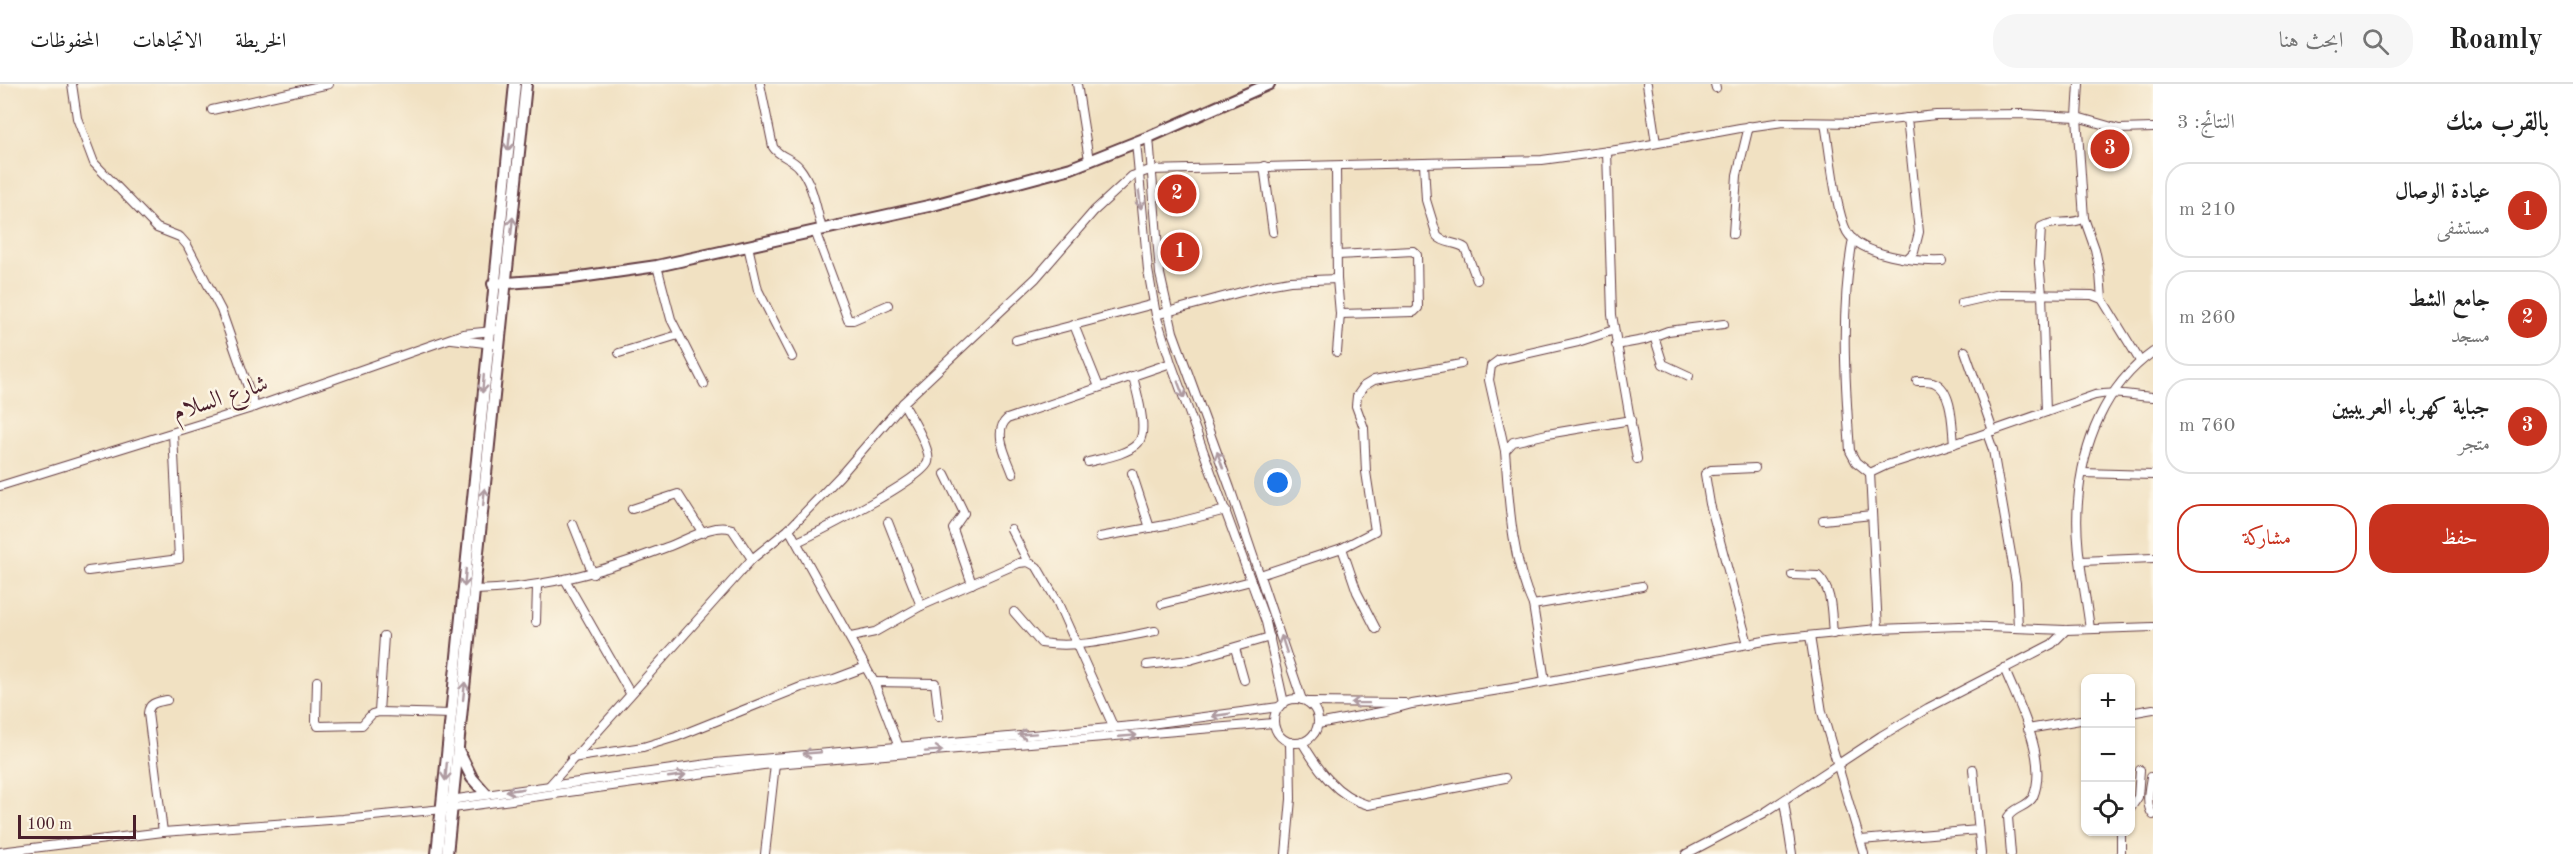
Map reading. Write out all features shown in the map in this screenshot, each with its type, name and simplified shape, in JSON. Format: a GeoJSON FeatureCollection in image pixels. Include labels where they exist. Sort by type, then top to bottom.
{"type":"FeatureCollection","features":[{"type":"Feature","properties":{"kind":"main road"},"geometry":{"type":"LineString","coordinates":[[437,854],[445,805],[487,344],[515,84]]}},
{"type":"Feature","properties":{"kind":"main road"},"geometry":{"type":"LineString","coordinates":[[447,854],[445,805],[459,752],[526,84]]}},
{"type":"Feature","properties":{"kind":"main road"},"geometry":{"type":"LineString","coordinates":[[493,284],[573,278],[657,266],[933,205],[1071,168],[1149,137],[1269,84]]}},
{"type":"Feature","properties":{"kind":"main road"},"geometry":{"type":"LineString","coordinates":[[459,752],[472,778],[486,794]]}},
{"type":"Feature","properties":{"kind":"street"},"geometry":{"type":"LineString","coordinates":[[72,84],[77,118],[94,163],[157,228],[180,237],[187,245],[221,310],[255,407]]}},
{"type":"Feature","properties":{"kind":"street"},"geometry":{"type":"LineString","coordinates":[[212,110],[329,84]]}},
{"type":"Feature","properties":{"kind":"street"},"geometry":{"type":"LineString","coordinates":[[760,84],[773,147],[798,165],[805,177],[818,230],[848,320],[888,305]]}},
{"type":"Feature","properties":{"kind":"street"},"geometry":{"type":"LineString","coordinates":[[1077,84],[1089,160]]}},
{"type":"Feature","properties":{"kind":"street"},"geometry":{"type":"LineString","coordinates":[[1647,84],[1656,143]]}},
{"type":"Feature","properties":{"kind":"street"},"geometry":{"type":"LineString","coordinates":[[2079,84],[2077,117],[2084,218],[2095,249],[2102,299],[2140,361]]}},
{"type":"Feature","properties":{"kind":"street"},"geometry":{"type":"LineString","coordinates":[[549,786],[630,693],[752,560],[789,529],[840,477],[903,403],[1036,278],[1094,211],[1137,173],[1150,170],[1264,166],[1542,160],[1783,122],[1862,123],[1972,114],[2077,117],[2119,129],[2153,128]]}},
{"type":"Feature","properties":{"kind":"street"},"geometry":{"type":"LineString","coordinates":[[1907,118],[1919,232],[1914,252],[1908,258]]}},
{"type":"Feature","properties":{"kind":"street"},"geometry":{"type":"LineString","coordinates":[[1825,123],[1839,207],[1848,234],[1877,252],[1921,262],[1942,261]]}},
{"type":"Feature","properties":{"kind":"street"},"geometry":{"type":"LineString","coordinates":[[1732,234],[1737,175],[1749,126]]}},
{"type":"Feature","properties":{"kind":"street"},"geometry":{"type":"LineString","coordinates":[[1149,137],[1160,274],[1168,311],[1305,701],[1316,712],[1318,724],[1313,735],[1302,742],[1290,742],[1280,735],[1274,723]]}},
{"type":"Feature","properties":{"kind":"street"},"geometry":{"type":"LineString","coordinates":[[1136,142],[1137,173],[1156,315],[1269,637],[1282,705],[1274,723]]}},
{"type":"Feature","properties":{"kind":"street"},"geometry":{"type":"LineString","coordinates":[[1607,151],[1614,330],[1637,459]]}},
{"type":"Feature","properties":{"kind":"street"},"geometry":{"type":"LineString","coordinates":[[1424,163],[1426,200],[1437,236],[1441,240],[1455,242],[1466,248],[1477,280]]}},
{"type":"Feature","properties":{"kind":"street"},"geometry":{"type":"LineString","coordinates":[[1264,166],[1273,232]]}},
{"type":"Feature","properties":{"kind":"street"},"geometry":{"type":"LineString","coordinates":[[1336,166],[1337,279],[1341,314],[1337,352]]}},
{"type":"Feature","properties":{"kind":"street"},"geometry":{"type":"LineString","coordinates":[[2046,412],[2039,263],[2041,226],[2047,223],[2079,222],[2084,218]]}},
{"type":"Feature","properties":{"kind":"street"},"geometry":{"type":"LineString","coordinates":[[1143,221],[1155,219]]}},
{"type":"Feature","properties":{"kind":"street"},"geometry":{"type":"LineString","coordinates":[[1853,239],[1845,304],[1844,352],[1849,429],[1852,457],[1860,467],[1870,473]]}},
{"type":"Feature","properties":{"kind":"street"},"geometry":{"type":"LineString","coordinates":[[748,246],[758,290],[792,357]]}},
{"type":"Feature","properties":{"kind":"street"},"geometry":{"type":"LineString","coordinates":[[1338,255],[1413,251],[1417,255],[1420,300],[1414,312],[1341,314]]}},
{"type":"Feature","properties":{"kind":"street"},"geometry":{"type":"LineString","coordinates":[[657,266],[666,305],[678,335],[704,384]]}},
{"type":"Feature","properties":{"kind":"street"},"geometry":{"type":"LineString","coordinates":[[1156,315],[1267,285],[1290,281],[1337,279]]}},
{"type":"Feature","properties":{"kind":"street"},"geometry":{"type":"LineString","coordinates":[[1961,303],[2000,294],[2092,295],[2102,299]]}},
{"type":"Feature","properties":{"kind":"street"},"geometry":{"type":"LineString","coordinates":[[1016,340],[1154,304]]}},
{"type":"Feature","properties":{"kind":"street"},"geometry":{"type":"LineString","coordinates":[[1616,345],[1668,331],[1724,324]]}},
{"type":"Feature","properties":{"kind":"street"},"geometry":{"type":"LineString","coordinates":[[1074,325],[1099,387]]}},
{"type":"Feature","properties":{"kind":"street"},"geometry":{"type":"LineString","coordinates":[[1545,681],[1533,605],[1525,587],[1510,513],[1505,451],[1489,380],[1491,366],[1498,360],[1578,342],[1614,330]]}},
{"type":"Feature","properties":{"kind":"street","name":"شارع السلام"},"geometry":{"type":"LineString","coordinates":[[0,486],[255,407],[470,332],[501,332]]}},
{"type":"Feature","properties":{"kind":"street"},"geometry":{"type":"LineString","coordinates":[[619,353],[678,335]]}},
{"type":"Feature","properties":{"kind":"street"},"geometry":{"type":"LineString","coordinates":[[1654,336],[1663,364],[1689,376]]}},
{"type":"Feature","properties":{"kind":"street"},"geometry":{"type":"LineString","coordinates":[[450,339],[499,344]]}},
{"type":"Feature","properties":{"kind":"street"},"geometry":{"type":"LineString","coordinates":[[1965,351],[1990,432],[2016,583],[2018,628]]}},
{"type":"Feature","properties":{"kind":"street"},"geometry":{"type":"LineString","coordinates":[[2090,629],[2081,561],[2077,503],[2082,473],[2088,447],[2105,403],[2140,361],[2153,352]]}},
{"type":"Feature","properties":{"kind":"street"},"geometry":{"type":"LineString","coordinates":[[1013,474],[999,432],[1001,424],[1023,413],[1171,363]]}},
{"type":"Feature","properties":{"kind":"street"},"geometry":{"type":"LineString","coordinates":[[1260,575],[1342,548],[1375,531],[1366,472],[1366,444],[1356,406],[1357,396],[1364,386],[1374,380],[1461,364]]}},
{"type":"Feature","properties":{"kind":"street"},"geometry":{"type":"LineString","coordinates":[[1088,462],[1120,453],[1137,445],[1141,439],[1143,424],[1133,375]]}},
{"type":"Feature","properties":{"kind":"street"},"geometry":{"type":"LineString","coordinates":[[1917,381],[1933,381],[1942,387],[1947,398],[1954,444]]}},
{"type":"Feature","properties":{"kind":"street"},"geometry":{"type":"LineString","coordinates":[[1870,473],[1887,465],[1990,432],[2082,398],[2113,391],[2125,396],[2153,397]]}},
{"type":"Feature","properties":{"kind":"street"},"geometry":{"type":"LineString","coordinates":[[797,542],[835,525],[925,468],[929,457],[926,447],[903,403]]}},
{"type":"Feature","properties":{"kind":"street"},"geometry":{"type":"LineString","coordinates":[[1505,451],[1513,442],[1631,420]]}},
{"type":"Feature","properties":{"kind":"street"},"geometry":{"type":"LineString","coordinates":[[88,571],[179,559],[173,433]]}},
{"type":"Feature","properties":{"kind":"street"},"geometry":{"type":"LineString","coordinates":[[1748,644],[1710,504],[1705,474],[1711,470],[1755,468]]}},
{"type":"Feature","properties":{"kind":"street"},"geometry":{"type":"LineString","coordinates":[[1132,473],[1150,528]]}},
{"type":"Feature","properties":{"kind":"street"},"geometry":{"type":"LineString","coordinates":[[1870,473],[1878,629]]}},
{"type":"Feature","properties":{"kind":"street"},"geometry":{"type":"LineString","coordinates":[[2082,473],[2153,476]]}},
{"type":"Feature","properties":{"kind":"street"},"geometry":{"type":"LineString","coordinates":[[945,474],[964,513],[953,529],[972,584]]}},
{"type":"Feature","properties":{"kind":"street"},"geometry":{"type":"LineString","coordinates":[[633,509],[678,494],[703,533]]}},
{"type":"Feature","properties":{"kind":"street"},"geometry":{"type":"LineString","coordinates":[[1100,537],[1226,510]]}},
{"type":"Feature","properties":{"kind":"street"},"geometry":{"type":"LineString","coordinates":[[1823,520],[1872,515]]}},
{"type":"Feature","properties":{"kind":"street"},"geometry":{"type":"LineString","coordinates":[[888,522],[921,606]]}},
{"type":"Feature","properties":{"kind":"street"},"geometry":{"type":"LineString","coordinates":[[573,524],[593,574]]}},
{"type":"Feature","properties":{"kind":"street"},"geometry":{"type":"LineString","coordinates":[[475,590],[537,586],[593,574],[703,533],[726,527],[732,529],[752,560]]}},
{"type":"Feature","properties":{"kind":"street"},"geometry":{"type":"LineString","coordinates":[[789,529],[874,682],[900,750]]}},
{"type":"Feature","properties":{"kind":"street"},"geometry":{"type":"LineString","coordinates":[[1011,529],[1028,562],[1037,567],[1044,579],[1114,728]]}},
{"type":"Feature","properties":{"kind":"street"},"geometry":{"type":"LineString","coordinates":[[1342,548],[1357,592],[1376,629]]}},
{"type":"Feature","properties":{"kind":"street"},"geometry":{"type":"LineString","coordinates":[[2081,561],[2153,558]]}},
{"type":"Feature","properties":{"kind":"street"},"geometry":{"type":"LineString","coordinates":[[851,637],[875,632],[921,606],[1019,563],[1028,562]]}},
{"type":"Feature","properties":{"kind":"street"},"geometry":{"type":"LineString","coordinates":[[1792,575],[1818,576],[1825,583],[1829,593],[1833,634]]}},
{"type":"Feature","properties":{"kind":"street"},"geometry":{"type":"LineString","coordinates":[[566,580],[630,693]]}},
{"type":"Feature","properties":{"kind":"street"},"geometry":{"type":"LineString","coordinates":[[1162,604],[1251,581]]}},
{"type":"Feature","properties":{"kind":"street"},"geometry":{"type":"LineString","coordinates":[[536,622],[537,586]]}},
{"type":"Feature","properties":{"kind":"street"},"geometry":{"type":"LineString","coordinates":[[1533,605],[1642,586]]}},
{"type":"Feature","properties":{"kind":"street"},"geometry":{"type":"LineString","coordinates":[[1014,612],[1041,643],[1076,646],[1155,631]]}},
{"type":"Feature","properties":{"kind":"street"},"geometry":{"type":"LineString","coordinates":[[1318,724],[1412,704],[1748,644],[1810,636],[1878,629],[1960,626],[2066,630],[2153,627]]}},
{"type":"Feature","properties":{"kind":"street"},"geometry":{"type":"LineString","coordinates":[[1686,854],[1784,801],[1928,708],[2052,644],[2066,630]]}},
{"type":"Feature","properties":{"kind":"street"},"geometry":{"type":"LineString","coordinates":[[380,712],[384,636]]}},
{"type":"Feature","properties":{"kind":"street"},"geometry":{"type":"LineString","coordinates":[[1810,636],[1822,712],[1864,854]]}},
{"type":"Feature","properties":{"kind":"street"},"geometry":{"type":"LineString","coordinates":[[1147,665],[1190,660],[1269,637]]}},
{"type":"Feature","properties":{"kind":"street"},"geometry":{"type":"LineString","coordinates":[[1235,648],[1244,680]]}},
{"type":"Feature","properties":{"kind":"street"},"geometry":{"type":"LineString","coordinates":[[572,759],[643,747],[676,737],[801,687],[834,679],[866,667]]}},
{"type":"Feature","properties":{"kind":"street"},"geometry":{"type":"LineString","coordinates":[[2004,668],[2028,729],[2036,759],[2035,787],[2031,800],[2014,810],[2008,817],[2011,854]]}},
{"type":"Feature","properties":{"kind":"street"},"geometry":{"type":"LineString","coordinates":[[317,681],[316,721],[318,726],[362,725],[372,714],[380,712],[452,714]]}},
{"type":"Feature","properties":{"kind":"street"},"geometry":{"type":"LineString","coordinates":[[874,682],[935,683],[939,717]]}},
{"type":"Feature","properties":{"kind":"street"},"geometry":{"type":"LineString","coordinates":[[163,832],[148,713],[153,703],[167,700]]}},
{"type":"Feature","properties":{"kind":"street"},"geometry":{"type":"LineString","coordinates":[[0,852],[75,845],[163,832],[343,819],[775,764],[1114,728],[1282,705],[1290,700],[1412,704]]}},
{"type":"Feature","properties":{"kind":"street"},"geometry":{"type":"LineString","coordinates":[[2135,712],[2153,710]]}},
{"type":"Feature","properties":{"kind":"street"},"geometry":{"type":"LineString","coordinates":[[2028,729],[2081,720]]}},
{"type":"Feature","properties":{"kind":"street"},"geometry":{"type":"LineString","coordinates":[[445,805],[486,794],[714,763],[1274,723]]}},
{"type":"Feature","properties":{"kind":"street"},"geometry":{"type":"LineString","coordinates":[[1286,854],[1291,799],[1290,742]]}},
{"type":"Feature","properties":{"kind":"street"},"geometry":{"type":"LineString","coordinates":[[1302,742],[1321,774],[1359,802],[1368,805],[1505,778]]}},
{"type":"Feature","properties":{"kind":"street"},"geometry":{"type":"LineString","coordinates":[[765,854],[775,764]]}},
{"type":"Feature","properties":{"kind":"street"},"geometry":{"type":"LineString","coordinates":[[1973,769],[1981,854]]}},
{"type":"Feature","properties":{"kind":"street"},"geometry":{"type":"LineString","coordinates":[[2135,802],[2138,797],[2140,770]]}},
{"type":"Feature","properties":{"kind":"street"},"geometry":{"type":"LineString","coordinates":[[2151,777],[2148,802],[2153,815]]}},
{"type":"Feature","properties":{"kind":"street"},"geometry":{"type":"LineString","coordinates":[[1784,801],[1792,854]]}},
{"type":"Feature","properties":{"kind":"street"},"geometry":{"type":"LineString","coordinates":[[1861,840],[1978,830]]}},
{"type":"Feature","properties":{"kind":"street"},"geometry":{"type":"LineString","coordinates":[[2121,836],[2121,854]]}},
{"type":"Feature","properties":{"kind":"place","name":"جباية كهرباء العريبيين"},"geometry":{"type":"Point","coordinates":[2110,149]}},
{"type":"Feature","properties":{"kind":"place","name":"جامع الشط"},"geometry":{"type":"Point","coordinates":[1177,194]}},
{"type":"Feature","properties":{"kind":"place","name":"عيادة الوصال"},"geometry":{"type":"Point","coordinates":[1180,252]}}]}
